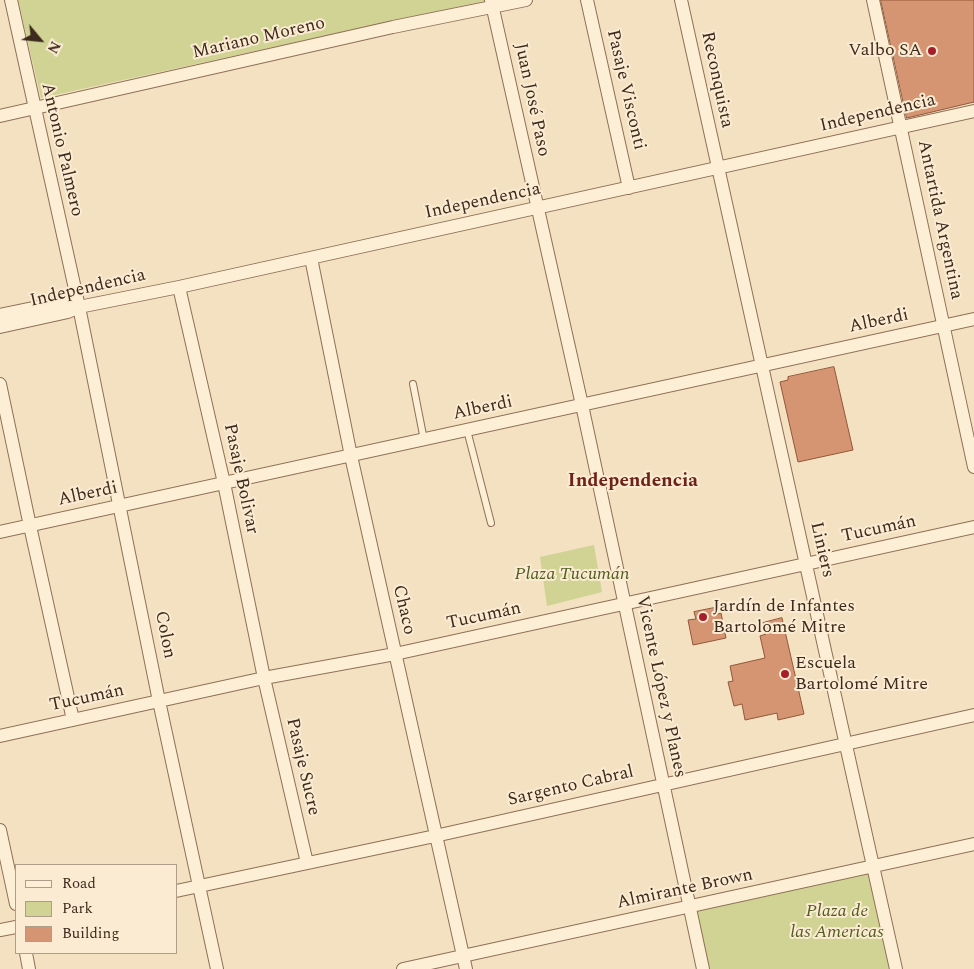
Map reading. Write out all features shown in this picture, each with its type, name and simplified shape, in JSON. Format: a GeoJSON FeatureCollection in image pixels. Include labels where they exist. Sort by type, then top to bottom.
{"type":"FeatureCollection","features":[{"type":"Feature","properties":{"kind":"street","name":"Antonio Palmero"},"geometry":{"type":"LineString","coordinates":[[11,0],[79,307]]}},
{"type":"Feature","properties":{"kind":"street","name":"Mariano Moreno"},"geometry":{"type":"LineString","coordinates":[[0,116],[492,4],[526,0]]}},
{"type":"Feature","properties":{"kind":"street","name":"Pasaje Visconti"},"geometry":{"type":"LineString","coordinates":[[587,0],[629,188]]}},
{"type":"Feature","properties":{"kind":"street","name":"Reconquista"},"geometry":{"type":"LineString","coordinates":[[681,0],[717,168]]}},
{"type":"Feature","properties":{"kind":"street","name":"Antartida Argentina"},"geometry":{"type":"LineString","coordinates":[[872,0],[974,467]]}},
{"type":"Feature","properties":{"kind":"street","name":"Juan José Paso"},"geometry":{"type":"LineString","coordinates":[[492,4],[537,208]]}},
{"type":"Feature","properties":{"kind":"street","name":"Independencia"},"geometry":{"type":"LineString","coordinates":[[0,327],[68,312],[79,307],[179,287],[974,111]]}},
{"type":"Feature","properties":{"kind":"street","name":"Liniers"},"geometry":{"type":"LineString","coordinates":[[717,168],[896,969]]}},
{"type":"Feature","properties":{"kind":"street","name":"Vicente López y Planes"},"geometry":{"type":"LineString","coordinates":[[537,208],[582,405],[703,969]]}},
{"type":"Feature","properties":{"kind":"street","name":"Chaco"},"geometry":{"type":"LineString","coordinates":[[311,258],[351,456],[464,963]]}},
{"type":"Feature","properties":{"kind":"street","name":"Pasaje Bolivar"},"geometry":{"type":"LineString","coordinates":[[179,287],[224,483],[264,678]]}},
{"type":"Feature","properties":{"kind":"street"},"geometry":{"type":"LineString","coordinates":[[0,315],[62,302],[79,307]]}},
{"type":"Feature","properties":{"kind":"street","name":"Colon"},"geometry":{"type":"LineString","coordinates":[[79,307],[159,701],[217,969]]}},
{"type":"Feature","properties":{"kind":"street","name":"Alberdi"},"geometry":{"type":"LineString","coordinates":[[0,532],[974,319]]}},
{"type":"Feature","properties":{"kind":"street"},"geometry":{"type":"LineString","coordinates":[[0,384],[73,720]]}},
{"type":"Feature","properties":{"kind":"street","name":"Tucumán"},"geometry":{"type":"LineString","coordinates":[[0,736],[264,678],[395,654],[974,527]]}},
{"type":"Feature","properties":{"kind":"street","name":"Pasaje Sucre"},"geometry":{"type":"LineString","coordinates":[[264,678],[307,863]]}},
{"type":"Feature","properties":{"kind":"street","name":"Sargento Cabral"},"geometry":{"type":"LineString","coordinates":[[178,891],[435,836],[974,715]]}},
{"type":"Feature","properties":{"kind":"street"},"geometry":{"type":"LineString","coordinates":[[0,830],[15,899]]}},
{"type":"Feature","properties":{"kind":"street","name":"Almirante Brown"},"geometry":{"type":"LineString","coordinates":[[403,969],[464,963],[690,906],[974,844]]}},
{"type":"Feature","properties":{"kind":"street"},"geometry":{"type":"LineString","coordinates":[[0,930],[15,927]]}},
{"type":"Feature","properties":{"kind":"street"},"geometry":{"type":"LineString","coordinates":[[26,954],[29,969]]}},
{"type":"Feature","properties":{"kind":"lane"},"geometry":{"type":"LineString","coordinates":[[413,384],[424,440]]}},
{"type":"Feature","properties":{"kind":"lane"},"geometry":{"type":"LineString","coordinates":[[467,430],[491,523]]}},
{"type":"Feature","properties":{"kind":"green space"},"geometry":{"type":"Polygon","coordinates":[[[18,0],[484,0],[484,1],[41,98],[18,0]]]}},
{"type":"Feature","properties":{"kind":"green space","name":"Plaza Tucumán"},"geometry":{"type":"Polygon","coordinates":[[[594,545],[602,592],[547,606],[540,557],[594,545]]]}},
{"type":"Feature","properties":{"kind":"green space","name":"Plaza de las Americas"},"geometry":{"type":"Polygon","coordinates":[[[873,866],[896,969],[703,969],[690,906],[873,866]]]}},
{"type":"Feature","properties":{"kind":"building","name":"Valbo SA"},"geometry":{"type":"Polygon","coordinates":[[[881,0],[974,0],[974,102],[907,118],[881,0]]]}},
{"type":"Feature","properties":{"kind":"building"},"geometry":{"type":"Polygon","coordinates":[[[834,367],[853,450],[798,462],[780,382],[788,380],[788,377],[834,367]]]}},
{"type":"Feature","properties":{"kind":"building"},"geometry":{"type":"Polygon","coordinates":[[[714,608],[715,615],[721,613],[726,638],[693,645],[688,620],[696,619],[694,612],[714,608]]]}},
{"type":"Feature","properties":{"kind":"building"},"geometry":{"type":"Polygon","coordinates":[[[782,618],[804,714],[778,720],[777,713],[745,720],[742,704],[734,706],[728,682],[733,681],[730,666],[765,658],[760,636],[766,634],[763,623],[782,618]]]}},
{"type":"Feature","properties":{"kind":"place","name":"Valbo SA"},"geometry":{"type":"Point","coordinates":[932,51]}},
{"type":"Feature","properties":{"kind":"place","name":"Jardín de Infantes Bartolomé Mitre"},"geometry":{"type":"Point","coordinates":[703,617]}},
{"type":"Feature","properties":{"kind":"place","name":"Escuela Bartolomé Mitre"},"geometry":{"type":"Point","coordinates":[785,674]}},
{"type":"Feature","properties":{"kind":"district","name":"Independencia"},"geometry":{"type":"Point","coordinates":[633,482]}}]}
